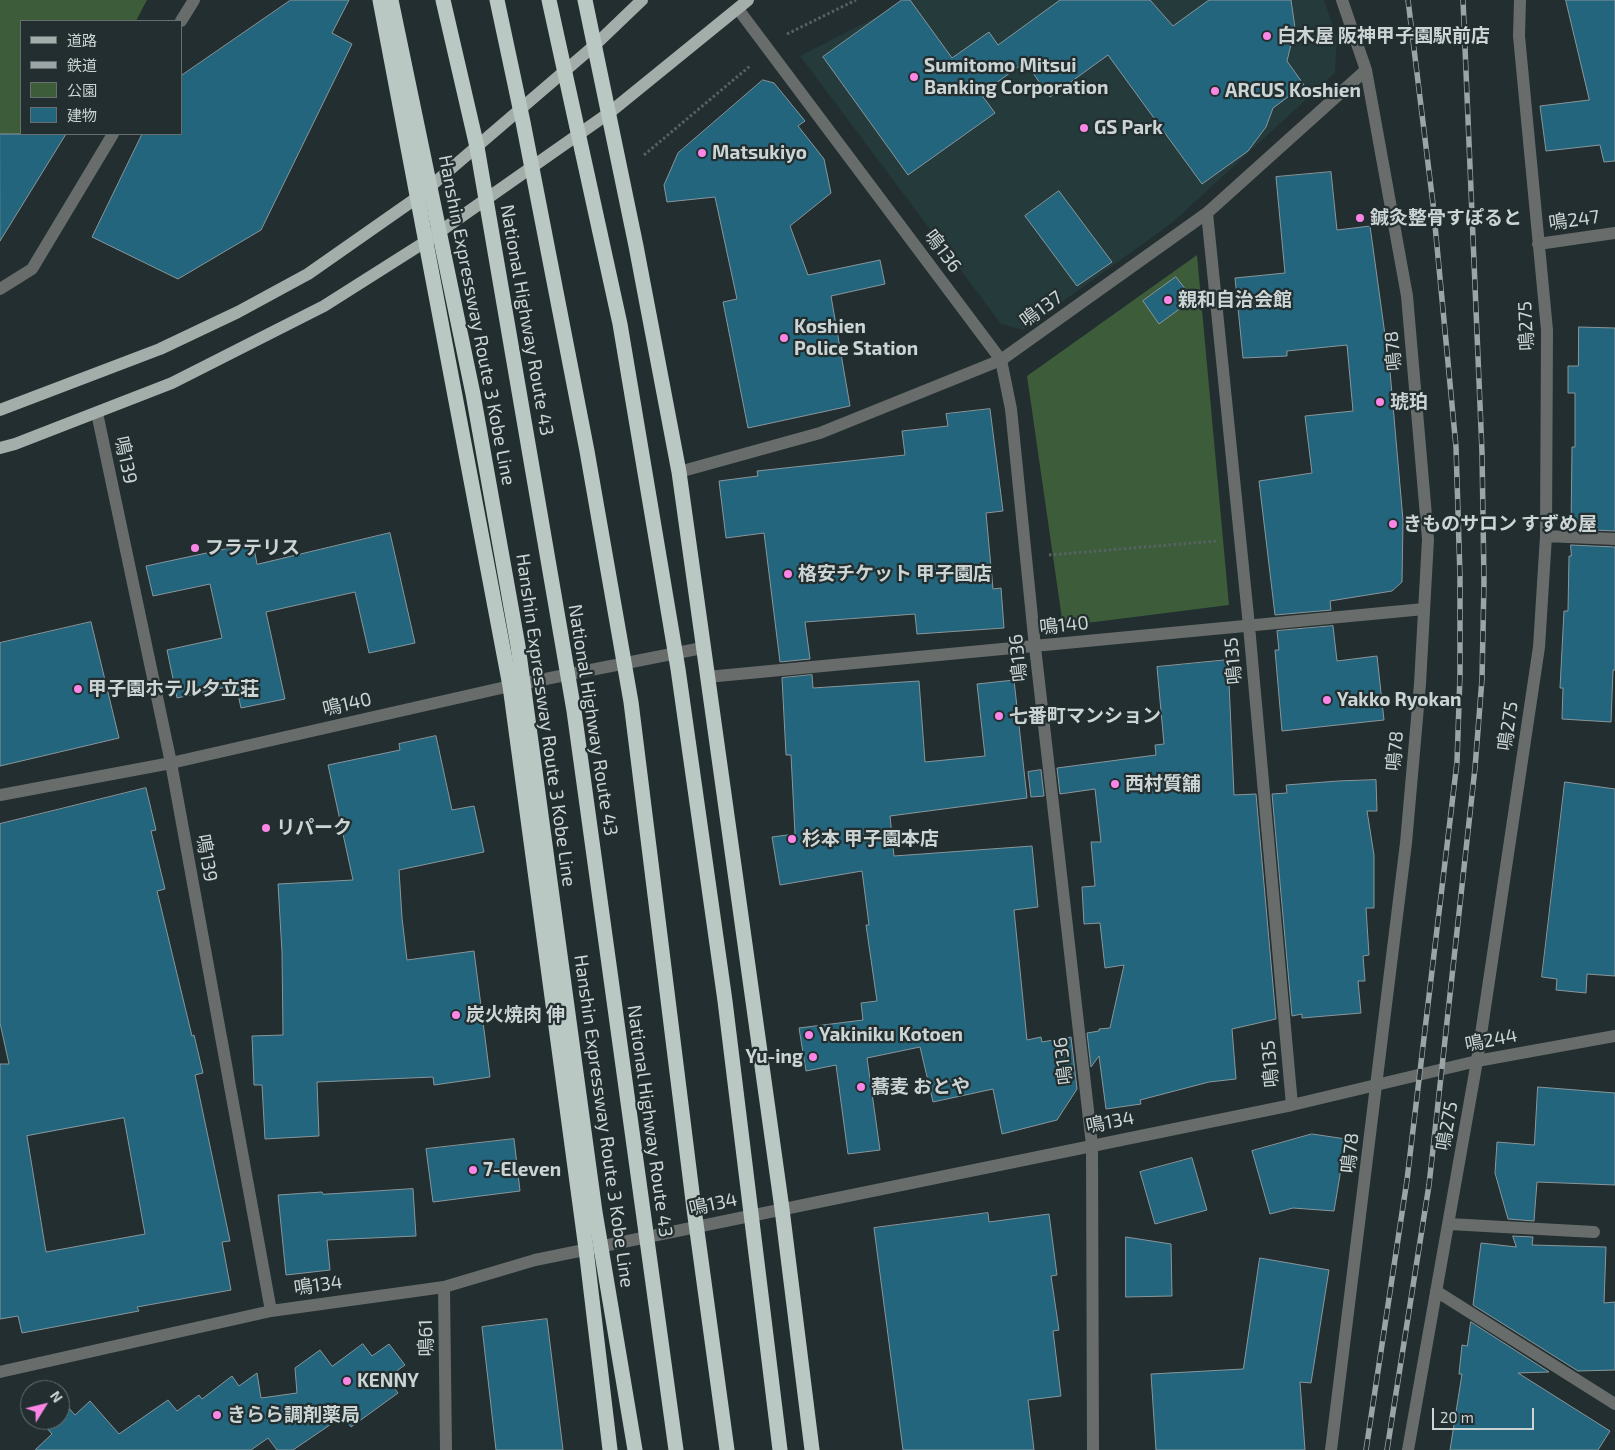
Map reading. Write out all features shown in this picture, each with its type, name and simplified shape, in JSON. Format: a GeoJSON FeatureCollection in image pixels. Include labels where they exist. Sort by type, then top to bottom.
{"type":"FeatureCollection","features":[{"type":"Feature","properties":{"kind":"highway"},"geometry":{"type":"LineString","coordinates":[[380,0],[510,686],[586,1249],[610,1450]]}},
{"type":"Feature","properties":{"kind":"highway","name":"Hanshin Expressway Route 3 Kobe Line"},"geometry":{"type":"LineString","coordinates":[[391,0],[473,394],[518,646],[595,1212],[635,1450]]}},
{"type":"Feature","properties":{"kind":"highway","name":"National Highway Route 43"},"geometry":{"type":"LineString","coordinates":[[443,0],[477,147],[574,711],[676,1450]]}},
{"type":"Feature","properties":{"kind":"highway","name":"National Highway Route 43"},"geometry":{"type":"LineString","coordinates":[[497,0],[523,122],[587,450],[631,702],[692,1199],[727,1450]]}},
{"type":"Feature","properties":{"kind":"highway"},"geometry":{"type":"LineString","coordinates":[[550,0],[620,324],[678,669],[725,1001],[780,1450]]}},
{"type":"Feature","properties":{"kind":"highway"},"geometry":{"type":"LineString","coordinates":[[585,0],[636,246],[679,472],[706,677],[782,1208],[812,1450]]}},
{"type":"Feature","properties":{"kind":"main road"},"geometry":{"type":"LineString","coordinates":[[0,410],[160,348],[238,312],[308,274],[418,197],[595,45],[640,1]]}},
{"type":"Feature","properties":{"kind":"main road"},"geometry":{"type":"LineString","coordinates":[[0,448],[15,444],[172,383],[324,306],[425,242],[609,113],[743,4]]}},
{"type":"Feature","properties":{"kind":"street"},"geometry":{"type":"LineString","coordinates":[[182,20],[194,0]]}},
{"type":"Feature","properties":{"kind":"street","name":"鳴78"},"geometry":{"type":"LineString","coordinates":[[1331,1450],[1368,1167],[1406,843],[1420,684],[1428,539],[1407,296],[1366,70],[1342,0]]}},
{"type":"Feature","properties":{"kind":"street","name":"鳴275"},"geometry":{"type":"LineString","coordinates":[[1408,1450],[1477,1061],[1538,647],[1546,536],[1547,330],[1519,36],[1520,0]]}},
{"type":"Feature","properties":{"kind":"street","name":"鳴136"},"geometry":{"type":"LineString","coordinates":[[743,4],[770,49],[1001,360],[1011,409],[1035,647],[1092,1145],[1093,1450]]}},
{"type":"Feature","properties":{"kind":"street","name":"鳴137"},"geometry":{"type":"LineString","coordinates":[[679,472],[820,433],[1001,360],[1206,213],[1366,70]]}},
{"type":"Feature","properties":{"kind":"street"},"geometry":{"type":"LineString","coordinates":[[0,289],[32,269],[112,135]]}},
{"type":"Feature","properties":{"kind":"street","name":"鳴135"},"geometry":{"type":"LineString","coordinates":[[1206,213],[1249,626],[1292,1105]]}},
{"type":"Feature","properties":{"kind":"street","name":"鳴247"},"geometry":{"type":"LineString","coordinates":[[1538,244],[1615,233]]}},
{"type":"Feature","properties":{"kind":"street","name":"鳴139"},"geometry":{"type":"LineString","coordinates":[[97,412],[171,763],[271,1311]]}},
{"type":"Feature","properties":{"kind":"street"},"geometry":{"type":"LineString","coordinates":[[1546,536],[1615,539]]}},
{"type":"Feature","properties":{"kind":"street","name":"鳴140"},"geometry":{"type":"LineString","coordinates":[[706,677],[1424,609]]}},
{"type":"Feature","properties":{"kind":"street","name":"鳴140"},"geometry":{"type":"LineString","coordinates":[[0,795],[171,763],[510,686],[702,648]]}},
{"type":"Feature","properties":{"kind":"street","name":"鳴244"},"geometry":{"type":"LineString","coordinates":[[1376,1086],[1477,1061],[1615,1036]]}},
{"type":"Feature","properties":{"kind":"street","name":"鳴134"},"geometry":{"type":"LineString","coordinates":[[0,1372],[271,1311],[444,1287],[535,1260],[586,1249],[1292,1105],[1376,1086]]}},
{"type":"Feature","properties":{"kind":"street"},"geometry":{"type":"LineString","coordinates":[[1449,1224],[1594,1232]]}},
{"type":"Feature","properties":{"kind":"street","name":"鳴61"},"geometry":{"type":"LineString","coordinates":[[444,1287],[446,1450]]}},
{"type":"Feature","properties":{"kind":"street"},"geometry":{"type":"LineString","coordinates":[[1436,1291],[1615,1404]]}},
{"type":"Feature","properties":{"kind":"path"},"geometry":{"type":"LineString","coordinates":[[639,159],[788,33],[856,0]]}},
{"type":"Feature","properties":{"kind":"path"},"geometry":{"type":"LineString","coordinates":[[1026,557],[1240,540]]}},
{"type":"Feature","properties":{"kind":"shaded area"},"geometry":{"type":"Polygon","coordinates":[[[909,0],[1324,0],[1337,38],[1335,73],[1172,223],[1023,330],[1001,324],[800,56],[909,0]]]}},
{"type":"Feature","properties":{"kind":"green space"},"geometry":{"type":"Polygon","coordinates":[[[0,0],[147,0],[137,20],[20,20],[20,135],[65,135],[0,241],[0,0]]]}},
{"type":"Feature","properties":{"kind":"green space"},"geometry":{"type":"Polygon","coordinates":[[[1197,255],[1229,605],[1063,626],[1027,376],[1197,255]]]}},
{"type":"Feature","properties":{"kind":"building"},"geometry":{"type":"Polygon","coordinates":[[[291,0],[349,0],[332,33],[352,44],[261,230],[178,279],[92,237],[142,135],[182,135],[182,75],[291,0]]]}},
{"type":"Feature","properties":{"kind":"building","name":"ARCUS Koshien"},"geometry":{"type":"Polygon","coordinates":[[[902,0],[910,0],[952,58],[989,32],[998,45],[1060,0],[1150,0],[1173,26],[1209,0],[1291,0],[1295,28],[1287,61],[1304,85],[1273,108],[1266,127],[1248,151],[1202,184],[1108,55],[1050,97],[1025,62],[981,94],[995,113],[908,175],[823,57],[902,0]]]}},
{"type":"Feature","properties":{"kind":"building"},"geometry":{"type":"Polygon","coordinates":[[[1566,0],[1615,0],[1615,161],[1604,162],[1600,145],[1546,151],[1540,106],[1589,100],[1566,0]]]}},
{"type":"Feature","properties":{"kind":"building"},"geometry":{"type":"Polygon","coordinates":[[[763,80],[774,83],[805,121],[798,126],[824,159],[831,193],[790,226],[808,275],[880,260],[885,284],[831,296],[850,406],[748,428],[723,302],[737,299],[715,197],[667,202],[664,185],[678,153],[763,80]]]}},
{"type":"Feature","properties":{"kind":"building"},"geometry":{"type":"Polygon","coordinates":[[[0,134],[65,135],[0,241],[0,134]]]}},
{"type":"Feature","properties":{"kind":"building"},"geometry":{"type":"Polygon","coordinates":[[[1331,172],[1337,230],[1370,226],[1390,371],[1403,520],[1402,582],[1392,591],[1330,601],[1331,610],[1275,615],[1259,481],[1312,473],[1305,416],[1353,411],[1347,345],[1287,351],[1287,356],[1243,358],[1235,278],[1285,273],[1276,177],[1331,172]]]}},
{"type":"Feature","properties":{"kind":"building"},"geometry":{"type":"Polygon","coordinates":[[[1059,191],[1112,262],[1077,286],[1025,216],[1059,191]]]}},
{"type":"Feature","properties":{"kind":"building","name":"親和自治会館"},"geometry":{"type":"Polygon","coordinates":[[[1176,277],[1193,299],[1159,324],[1143,301],[1176,277]]]}},
{"type":"Feature","properties":{"kind":"building"},"geometry":{"type":"Polygon","coordinates":[[[1579,327],[1615,328],[1615,531],[1571,529],[1572,447],[1575,447],[1575,393],[1568,393],[1568,366],[1578,366],[1579,327]]]}},
{"type":"Feature","properties":{"kind":"building"},"geometry":{"type":"Polygon","coordinates":[[[990,409],[1003,511],[986,513],[993,589],[1001,588],[1004,628],[917,634],[915,614],[805,622],[810,659],[780,662],[764,533],[726,538],[719,481],[758,476],[757,471],[905,455],[902,431],[948,426],[946,414],[990,409]]]}},
{"type":"Feature","properties":{"kind":"building"},"geometry":{"type":"Polygon","coordinates":[[[390,533],[415,643],[369,653],[355,592],[266,612],[285,699],[241,708],[236,685],[177,698],[167,650],[222,638],[210,584],[153,596],[146,566],[253,543],[257,564],[390,533]]]}},
{"type":"Feature","properties":{"kind":"building"},"geometry":{"type":"Polygon","coordinates":[[[1571,545],[1615,547],[1615,670],[1613,670],[1611,722],[1562,719],[1563,688],[1560,688],[1564,611],[1568,611],[1571,545]]]}},
{"type":"Feature","properties":{"kind":"building"},"geometry":{"type":"Polygon","coordinates":[[[91,622],[119,738],[0,766],[0,643],[91,622]]]}},
{"type":"Feature","properties":{"kind":"building"},"geometry":{"type":"Polygon","coordinates":[[[1333,626],[1337,661],[1377,656],[1384,720],[1282,731],[1275,650],[1279,650],[1277,631],[1333,626]]]}},
{"type":"Feature","properties":{"kind":"building"},"geometry":{"type":"Polygon","coordinates":[[[1228,660],[1234,795],[1256,794],[1276,1019],[1232,1029],[1236,1079],[1209,1082],[1140,1100],[1141,1104],[1106,1109],[1099,1056],[1091,1067],[1087,1033],[1110,1028],[1124,965],[1105,968],[1100,923],[1084,924],[1082,887],[1095,886],[1091,842],[1101,842],[1095,789],[1060,794],[1057,768],[1156,755],[1155,745],[1164,744],[1157,667],[1228,660]]]}},
{"type":"Feature","properties":{"kind":"building"},"geometry":{"type":"Polygon","coordinates":[[[812,675],[813,688],[919,681],[925,762],[985,756],[977,684],[1014,680],[1027,798],[890,816],[894,856],[1032,846],[1038,907],[1014,910],[1027,1040],[1041,1037],[1042,1042],[1071,1037],[1077,1089],[1057,1120],[1002,1134],[993,1089],[933,1102],[920,1047],[867,1058],[880,1150],[848,1154],[836,1065],[806,1071],[799,1028],[863,1020],[861,1003],[877,1001],[866,925],[869,925],[862,871],[780,885],[772,837],[795,834],[791,755],[786,755],[782,678],[812,675]]]}},
{"type":"Feature","properties":{"kind":"building"},"geometry":{"type":"Polygon","coordinates":[[[436,736],[452,810],[474,806],[484,852],[399,870],[407,960],[474,951],[490,1077],[434,1085],[433,1077],[317,1082],[319,1136],[265,1139],[262,1085],[254,1085],[252,1036],[283,1035],[282,952],[278,884],[353,880],[328,765],[400,750],[399,744],[436,736]]]}},
{"type":"Feature","properties":{"kind":"building"},"geometry":{"type":"Polygon","coordinates":[[[1041,770],[1044,796],[1031,797],[1028,772],[1041,770]]]}},
{"type":"Feature","properties":{"kind":"building"},"geometry":{"type":"Polygon","coordinates":[[[1376,780],[1377,811],[1367,811],[1374,855],[1374,908],[1366,908],[1369,955],[1363,956],[1365,981],[1358,981],[1361,1013],[1302,1018],[1302,1014],[1292,1016],[1272,794],[1287,793],[1286,785],[1376,780]]]}},
{"type":"Feature","properties":{"kind":"building"},"geometry":{"type":"Polygon","coordinates":[[[1565,782],[1615,789],[1615,976],[1587,974],[1586,993],[1556,990],[1557,979],[1542,977],[1565,782]]]}},
{"type":"Feature","properties":{"kind":"building"},"geometry":{"type":"Polygon","coordinates":[[[146,788],[156,830],[151,831],[165,889],[157,891],[192,1036],[194,1035],[203,1073],[195,1075],[230,1241],[222,1242],[231,1290],[137,1307],[139,1311],[22,1333],[18,1316],[0,1319],[0,1064],[9,1064],[0,1023],[0,824],[146,788]],[[124,1118],[27,1136],[46,1252],[145,1234],[124,1118]]]}},
{"type":"Feature","properties":{"kind":"building"},"geometry":{"type":"Polygon","coordinates":[[[1538,1087],[1615,1093],[1615,1185],[1537,1182],[1534,1221],[1508,1219],[1495,1173],[1497,1142],[1534,1145],[1538,1087]]]}},
{"type":"Feature","properties":{"kind":"building"},"geometry":{"type":"Polygon","coordinates":[[[1312,1134],[1346,1139],[1334,1211],[1293,1208],[1270,1214],[1252,1151],[1312,1134]]]}},
{"type":"Feature","properties":{"kind":"building","name":"7-Eleven"},"geometry":{"type":"Polygon","coordinates":[[[514,1139],[520,1191],[433,1202],[426,1149],[514,1139]]]}},
{"type":"Feature","properties":{"kind":"building"},"geometry":{"type":"Polygon","coordinates":[[[1192,1158],[1207,1210],[1155,1224],[1140,1172],[1192,1158]]]}},
{"type":"Feature","properties":{"kind":"building"},"geometry":{"type":"Polygon","coordinates":[[[413,1189],[416,1236],[327,1240],[330,1270],[286,1275],[278,1195],[413,1189]]]}},
{"type":"Feature","properties":{"kind":"building"},"geometry":{"type":"Polygon","coordinates":[[[988,1213],[989,1222],[1049,1214],[1057,1275],[1051,1276],[1059,1330],[1053,1331],[1061,1396],[1028,1400],[1034,1450],[903,1450],[874,1228],[988,1213]]]}},
{"type":"Feature","properties":{"kind":"building"},"geometry":{"type":"Polygon","coordinates":[[[1513,1236],[1533,1237],[1532,1245],[1606,1247],[1604,1303],[1615,1302],[1615,1370],[1578,1371],[1473,1305],[1481,1243],[1516,1247],[1513,1236]]]}},
{"type":"Feature","properties":{"kind":"building"},"geometry":{"type":"Polygon","coordinates":[[[1126,1237],[1171,1244],[1172,1296],[1126,1297],[1126,1237]]]}},
{"type":"Feature","properties":{"kind":"building"},"geometry":{"type":"Polygon","coordinates":[[[1260,1258],[1329,1270],[1311,1383],[1300,1382],[1305,1450],[1156,1450],[1151,1374],[1243,1369],[1260,1258]]]}},
{"type":"Feature","properties":{"kind":"building"},"geometry":{"type":"Polygon","coordinates":[[[547,1319],[563,1450],[496,1450],[482,1327],[547,1319]]]}},
{"type":"Feature","properties":{"kind":"building"},"geometry":{"type":"Polygon","coordinates":[[[1471,1322],[1549,1372],[1518,1373],[1610,1431],[1598,1450],[1450,1450],[1462,1374],[1459,1374],[1462,1345],[1467,1346],[1471,1322]]]}},
{"type":"Feature","properties":{"kind":"building"},"geometry":{"type":"Polygon","coordinates":[[[363,1344],[372,1356],[389,1344],[405,1365],[387,1378],[398,1393],[351,1427],[343,1416],[293,1450],[277,1450],[268,1438],[251,1450],[35,1450],[52,1434],[48,1430],[70,1430],[70,1409],[75,1415],[90,1401],[119,1434],[168,1400],[177,1411],[199,1395],[202,1399],[232,1376],[239,1386],[257,1373],[261,1398],[297,1393],[295,1368],[320,1350],[332,1366],[363,1344]]]}},
{"type":"Feature","properties":{"kind":"railway"},"geometry":{"type":"LineString","coordinates":[[1366,1450],[1407,1180],[1457,762],[1460,675],[1460,577],[1456,447],[1433,204],[1408,0]]}},
{"type":"Feature","properties":{"kind":"railway"},"geometry":{"type":"LineString","coordinates":[[1387,1450],[1429,1185],[1475,768],[1482,679],[1484,582],[1482,452],[1463,0]]}},
{"type":"Feature","properties":{"kind":"place","name":"白木屋 阪神甲子園駅前店"},"geometry":{"type":"Point","coordinates":[1267,36]}},
{"type":"Feature","properties":{"kind":"place","name":"Sumitomo Mitsui Banking Corporation"},"geometry":{"type":"Point","coordinates":[914,77]}},
{"type":"Feature","properties":{"kind":"place","name":"ARCUS Koshien"},"geometry":{"type":"Point","coordinates":[1215,91]}},
{"type":"Feature","properties":{"kind":"place","name":"GS Park"},"geometry":{"type":"Point","coordinates":[1084,128]}},
{"type":"Feature","properties":{"kind":"place","name":"Matsukiyo"},"geometry":{"type":"Point","coordinates":[702,153]}},
{"type":"Feature","properties":{"kind":"place","name":"鍼灸整骨すぽると"},"geometry":{"type":"Point","coordinates":[1360,218]}},
{"type":"Feature","properties":{"kind":"place","name":"親和自治会館"},"geometry":{"type":"Point","coordinates":[1168,300]}},
{"type":"Feature","properties":{"kind":"place","name":"Koshien Police Station"},"geometry":{"type":"Point","coordinates":[784,338]}},
{"type":"Feature","properties":{"kind":"place","name":"琥珀"},"geometry":{"type":"Point","coordinates":[1380,402]}},
{"type":"Feature","properties":{"kind":"place","name":"きものサロン すずめ屋"},"geometry":{"type":"Point","coordinates":[1393,524]}},
{"type":"Feature","properties":{"kind":"place","name":"フラテリス"},"geometry":{"type":"Point","coordinates":[195,548]}},
{"type":"Feature","properties":{"kind":"place","name":"格安チケット 甲子園店"},"geometry":{"type":"Point","coordinates":[788,574]}},
{"type":"Feature","properties":{"kind":"place","name":"甲子園ホテル夕立荘"},"geometry":{"type":"Point","coordinates":[78,689]}},
{"type":"Feature","properties":{"kind":"place","name":"Yakko Ryokan"},"geometry":{"type":"Point","coordinates":[1327,700]}},
{"type":"Feature","properties":{"kind":"place","name":"七番町マンション"},"geometry":{"type":"Point","coordinates":[999,716]}},
{"type":"Feature","properties":{"kind":"place","name":"西村質舗"},"geometry":{"type":"Point","coordinates":[1115,784]}},
{"type":"Feature","properties":{"kind":"place","name":"リパーク"},"geometry":{"type":"Point","coordinates":[266,828]}},
{"type":"Feature","properties":{"kind":"place","name":"杉本 甲子園本店"},"geometry":{"type":"Point","coordinates":[792,839]}},
{"type":"Feature","properties":{"kind":"place","name":"炭火焼肉 伸"},"geometry":{"type":"Point","coordinates":[456,1015]}},
{"type":"Feature","properties":{"kind":"place","name":"Yakiniku Kotoen"},"geometry":{"type":"Point","coordinates":[809,1035]}},
{"type":"Feature","properties":{"kind":"place","name":"Yu-ing"},"geometry":{"type":"Point","coordinates":[813,1057]}},
{"type":"Feature","properties":{"kind":"place","name":"蕎麦 おとや"},"geometry":{"type":"Point","coordinates":[861,1087]}},
{"type":"Feature","properties":{"kind":"place","name":"7-Eleven"},"geometry":{"type":"Point","coordinates":[473,1170]}},
{"type":"Feature","properties":{"kind":"place","name":"KENNY"},"geometry":{"type":"Point","coordinates":[347,1381]}},
{"type":"Feature","properties":{"kind":"place","name":"きらら調剤薬局"},"geometry":{"type":"Point","coordinates":[217,1415]}}]}
